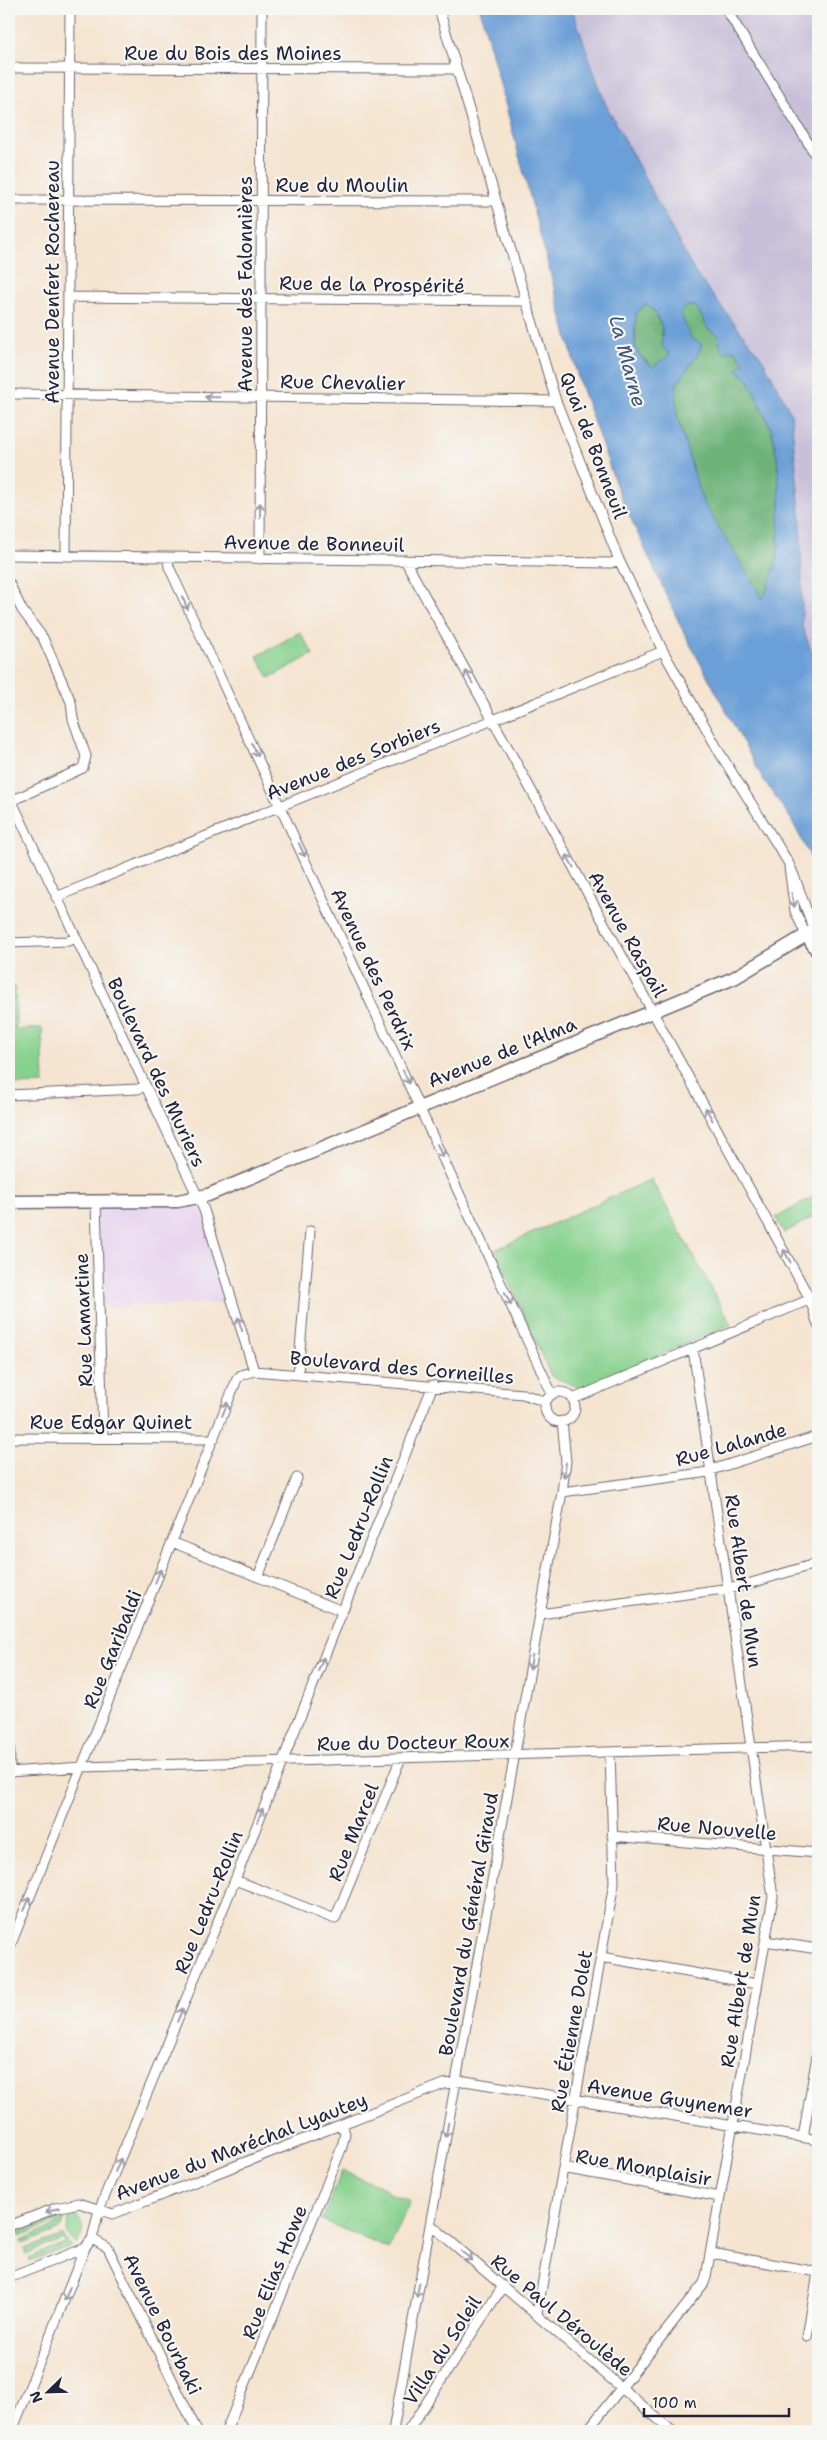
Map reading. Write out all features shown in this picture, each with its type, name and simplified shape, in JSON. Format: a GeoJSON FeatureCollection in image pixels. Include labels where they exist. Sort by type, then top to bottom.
{"type":"FeatureCollection","features":[{"type":"Feature","properties":{"kind":"main road","name":"Avenue de l'Alma"},"geometry":{"type":"LineString","coordinates":[[9,1202],[163,1202],[198,1198],[734,978],[815,932]]}},
{"type":"Feature","properties":{"kind":"street","name":"Avenue Denfert Rochereau"},"geometry":{"type":"LineString","coordinates":[[66,556],[70,9]]}},
{"type":"Feature","properties":{"kind":"street","name":"Avenue des Falonnières"},"geometry":{"type":"LineString","coordinates":[[260,559],[262,9]]}},
{"type":"Feature","properties":{"kind":"street","name":"Quai de Bonneuil"},"geometry":{"type":"LineString","coordinates":[[439,9],[556,401],[619,560],[663,651],[721,754],[788,862],[796,878],[815,932],[818,953]]}},
{"type":"Feature","properties":{"kind":"street"},"geometry":{"type":"LineString","coordinates":[[726,9],[818,159]]}},
{"type":"Feature","properties":{"kind":"street","name":"Rue du Bois des Moines"},"geometry":{"type":"LineString","coordinates":[[9,68],[457,70]]}},
{"type":"Feature","properties":{"kind":"street","name":"Rue du Moulin"},"geometry":{"type":"LineString","coordinates":[[9,200],[496,201]]}},
{"type":"Feature","properties":{"kind":"street","name":"Rue de la Prospérité"},"geometry":{"type":"LineString","coordinates":[[68,297],[526,301]]}},
{"type":"Feature","properties":{"kind":"street","name":"Rue Chevalier"},"geometry":{"type":"LineString","coordinates":[[9,394],[556,401]]}},
{"type":"Feature","properties":{"kind":"street","name":"Avenue de Bonneuil"},"geometry":{"type":"LineString","coordinates":[[9,555],[611,563],[619,560]]}},
{"type":"Feature","properties":{"kind":"street","name":"Avenue des Perdrix"},"geometry":{"type":"LineString","coordinates":[[168,558],[169,567],[552,1394]]}},
{"type":"Feature","properties":{"kind":"street","name":"Avenue Raspail"},"geometry":{"type":"LineString","coordinates":[[405,560],[652,1012],[814,1297],[818,1325]]}},
{"type":"Feature","properties":{"kind":"street"},"geometry":{"type":"LineString","coordinates":[[9,583],[22,610],[47,648],[70,702],[73,719],[86,756],[83,768],[10,798]]}},
{"type":"Feature","properties":{"kind":"street","name":"Avenue des Sorbiers"},"geometry":{"type":"LineString","coordinates":[[56,897],[663,651]]}},
{"type":"Feature","properties":{"kind":"street","name":"Boulevard des Muriers"},"geometry":{"type":"LineString","coordinates":[[10,798],[204,1210],[254,1371]]}},
{"type":"Feature","properties":{"kind":"street"},"geometry":{"type":"LineString","coordinates":[[9,943],[68,941],[75,938]]}},
{"type":"Feature","properties":{"kind":"street"},"geometry":{"type":"LineString","coordinates":[[9,1095],[138,1089],[145,1086]]}},
{"type":"Feature","properties":{"kind":"street","name":"Rue Lamartine"},"geometry":{"type":"LineString","coordinates":[[96,1202],[103,1437]]}},
{"type":"Feature","properties":{"kind":"street"},"geometry":{"type":"LineString","coordinates":[[298,1374],[310,1231]]}},
{"type":"Feature","properties":{"kind":"street"},"geometry":{"type":"LineString","coordinates":[[573,1399],[814,1297]]}},
{"type":"Feature","properties":{"kind":"street","name":"Rue Albert de Mun"},"geometry":{"type":"LineString","coordinates":[[587,2431],[704,2283],[773,1897],[693,1349]]}},
{"type":"Feature","properties":{"kind":"street","name":"Boulevard des Corneilles"},"geometry":{"type":"LineString","coordinates":[[254,1371],[523,1394],[546,1402]]}},
{"type":"Feature","properties":{"kind":"street","name":"Rue Garibaldi"},"geometry":{"type":"LineString","coordinates":[[9,1949],[237,1379],[241,1375],[254,1371]]}},
{"type":"Feature","properties":{"kind":"street","name":"Rue Ledru-Rollin"},"geometry":{"type":"LineString","coordinates":[[12,2431],[85,2248],[92,2239],[99,2210],[235,1880],[433,1385]]}},
{"type":"Feature","properties":{"kind":"street"},"geometry":{"type":"LineString","coordinates":[[566,1393],[573,1399],[573,1413],[562,1421],[549,1416],[546,1402],[552,1394],[566,1393]]}},
{"type":"Feature","properties":{"kind":"street","name":"Boulevard du Général Giraud"},"geometry":{"type":"LineString","coordinates":[[393,2431],[562,1492],[566,1461],[562,1421]]}},
{"type":"Feature","properties":{"kind":"street","name":"Rue Lalande"},"geometry":{"type":"LineString","coordinates":[[562,1492],[702,1473],[818,1436]]}},
{"type":"Feature","properties":{"kind":"street","name":"Rue Edgar Quinet"},"geometry":{"type":"LineString","coordinates":[[9,1438],[214,1439]]}},
{"type":"Feature","properties":{"kind":"street"},"geometry":{"type":"LineString","coordinates":[[258,1577],[297,1478]]}},
{"type":"Feature","properties":{"kind":"street"},"geometry":{"type":"LineString","coordinates":[[172,1542],[342,1611]]}},
{"type":"Feature","properties":{"kind":"street"},"geometry":{"type":"LineString","coordinates":[[540,1614],[728,1588],[818,1563]]}},
{"type":"Feature","properties":{"kind":"street"},"geometry":{"type":"LineString","coordinates":[[9,1709],[10,1772]]}},
{"type":"Feature","properties":{"kind":"street","name":"Rue du Docteur Roux"},"geometry":{"type":"LineString","coordinates":[[10,1772],[82,1767],[818,1746]]}},
{"type":"Feature","properties":{"kind":"street","name":"Rue Étienne Dolet"},"geometry":{"type":"LineString","coordinates":[[537,2314],[614,1883],[610,1752]]}},
{"type":"Feature","properties":{"kind":"street","name":"Rue Marcel"},"geometry":{"type":"LineString","coordinates":[[235,1880],[335,1919],[401,1758]]}},
{"type":"Feature","properties":{"kind":"street","name":"Rue Nouvelle"},"geometry":{"type":"LineString","coordinates":[[612,1836],[818,1853]]}},
{"type":"Feature","properties":{"kind":"street"},"geometry":{"type":"LineString","coordinates":[[765,1941],[818,1950]]}},
{"type":"Feature","properties":{"kind":"street"},"geometry":{"type":"LineString","coordinates":[[601,1957],[757,1984]]}},
{"type":"Feature","properties":{"kind":"street"},"geometry":{"type":"LineString","coordinates":[[803,2137],[818,2050]]}},
{"type":"Feature","properties":{"kind":"street","name":"Avenue Guynemer"},"geometry":{"type":"LineString","coordinates":[[456,2082],[465,2081],[818,2140]]}},
{"type":"Feature","properties":{"kind":"street","name":"Avenue du Maréchal Lyautey"},"geometry":{"type":"LineString","coordinates":[[9,2226],[56,2208],[79,2203],[113,2214],[444,2084],[456,2082]]}},
{"type":"Feature","properties":{"kind":"street","name":"Rue Elias Howe"},"geometry":{"type":"LineString","coordinates":[[226,2431],[342,2147],[345,2134],[342,2124]]}},
{"type":"Feature","properties":{"kind":"street","name":"Rue Monplaisir"},"geometry":{"type":"LineString","coordinates":[[563,2168],[720,2197]]}},
{"type":"Feature","properties":{"kind":"street","name":"Rue Paul Déroulède"},"geometry":{"type":"LineString","coordinates":[[430,2224],[672,2431]]}},
{"type":"Feature","properties":{"kind":"street","name":"Avenue Bourbaki"},"geometry":{"type":"LineString","coordinates":[[92,2239],[108,2248],[197,2431]]}},
{"type":"Feature","properties":{"kind":"street"},"geometry":{"type":"LineString","coordinates":[[9,2278],[85,2248]]}},
{"type":"Feature","properties":{"kind":"street"},"geometry":{"type":"LineString","coordinates":[[710,2253],[818,2272],[807,2337]]}},
{"type":"Feature","properties":{"kind":"street","name":"Villa du Soleil"},"geometry":{"type":"LineString","coordinates":[[408,2431],[503,2286]]}},
{"type":"Feature","properties":{"kind":"shaded area"},"geometry":{"type":"Polygon","coordinates":[[[572,9],[818,9],[818,668],[802,627],[801,525],[763,360],[695,273],[605,103],[572,9]]]}},
{"type":"Feature","properties":{"kind":"shaded area"},"geometry":{"type":"Polygon","coordinates":[[[198,1198],[233,1303],[99,1307],[96,1202],[198,1198]]]}},
{"type":"Feature","properties":{"kind":"green space"},"geometry":{"type":"Polygon","coordinates":[[[646,304],[655,312],[662,328],[663,346],[671,356],[652,367],[635,350],[636,313],[646,304]]]}},
{"type":"Feature","properties":{"kind":"green space"},"geometry":{"type":"Polygon","coordinates":[[[687,306],[696,306],[708,329],[718,335],[721,349],[735,350],[744,363],[737,371],[748,378],[772,431],[777,457],[780,503],[777,561],[763,600],[702,500],[677,416],[676,385],[702,344],[691,339],[680,313],[687,306]]]}},
{"type":"Feature","properties":{"kind":"green space"},"geometry":{"type":"Polygon","coordinates":[[[300,632],[313,654],[269,678],[257,656],[300,632]]]}},
{"type":"Feature","properties":{"kind":"green space"},"geometry":{"type":"Polygon","coordinates":[[[9,987],[15,987],[16,1030],[42,1028],[44,1084],[9,1085],[9,987]]]}},
{"type":"Feature","properties":{"kind":"green space"},"geometry":{"type":"Polygon","coordinates":[[[651,1179],[731,1324],[583,1389],[551,1376],[495,1250],[651,1179]]]}},
{"type":"Feature","properties":{"kind":"green space"},"geometry":{"type":"Polygon","coordinates":[[[818,1194],[818,1214],[784,1233],[776,1218],[818,1194]]]}},
{"type":"Feature","properties":{"kind":"green space"},"geometry":{"type":"Polygon","coordinates":[[[342,2171],[387,2189],[387,2192],[410,2201],[389,2249],[322,2220],[342,2171]]]}},
{"type":"Feature","properties":{"kind":"green space"},"geometry":{"type":"Polygon","coordinates":[[[61,2214],[64,2215],[63,2221],[58,2230],[23,2244],[21,2240],[58,2225],[56,2222],[19,2236],[18,2231],[61,2214]]]}},
{"type":"Feature","properties":{"kind":"green space"},"geometry":{"type":"Polygon","coordinates":[[[68,2214],[78,2218],[82,2226],[82,2235],[76,2244],[67,2235],[68,2214]]]}},
{"type":"Feature","properties":{"kind":"green space"},"geometry":{"type":"Polygon","coordinates":[[[63,2235],[72,2246],[29,2261],[28,2258],[65,2243],[63,2239],[26,2254],[25,2249],[63,2235]]]}},
{"type":"Feature","properties":{"kind":"water","name":"La Marne"},"geometry":{"type":"Polygon","coordinates":[[[480,9],[572,9],[605,103],[695,273],[763,360],[791,413],[801,525],[802,627],[818,668],[818,872],[791,819],[763,779],[683,631],[619,493],[579,381],[480,9]],[[646,304],[636,313],[635,343],[640,355],[652,367],[670,355],[662,346],[662,328],[655,312],[646,304]],[[687,306],[680,313],[691,339],[702,344],[698,354],[676,385],[677,416],[702,500],[763,599],[777,561],[780,503],[777,457],[772,431],[748,378],[737,370],[744,363],[735,350],[726,352],[721,349],[718,335],[708,329],[696,306],[687,306]]]}}]}
